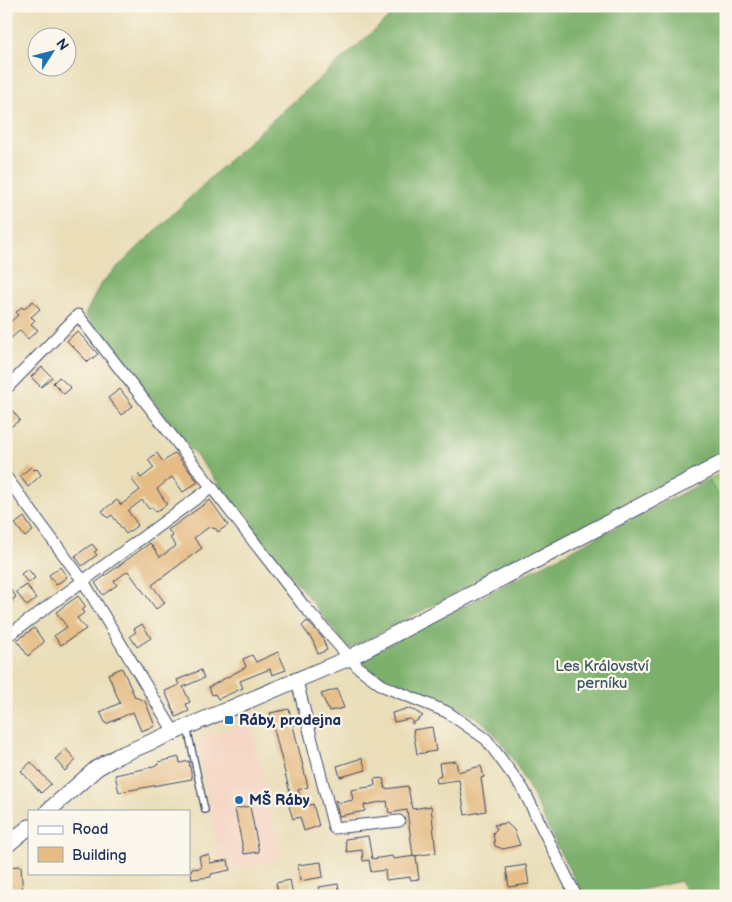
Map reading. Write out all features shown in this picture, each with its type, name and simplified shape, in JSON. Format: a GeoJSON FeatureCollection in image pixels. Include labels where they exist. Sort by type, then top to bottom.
{"type":"FeatureCollection","features":[{"type":"Feature","properties":{"kind":"street"},"geometry":{"type":"LineString","coordinates":[[6,389],[78,315],[303,605],[350,658],[383,686],[447,712],[486,739],[523,789],[576,896]]}},
{"type":"Feature","properties":{"kind":"street"},"geometry":{"type":"LineString","coordinates":[[49,810],[98,768],[118,756],[350,658],[726,461]]}},
{"type":"Feature","properties":{"kind":"street"},"geometry":{"type":"LineString","coordinates":[[6,477],[83,581],[181,729]]}},
{"type":"Feature","properties":{"kind":"street"},"geometry":{"type":"LineString","coordinates":[[6,638],[212,487]]}},
{"type":"Feature","properties":{"kind":"street"},"geometry":{"type":"LineString","coordinates":[[297,681],[334,828],[399,821]]}},
{"type":"Feature","properties":{"kind":"street"},"geometry":{"type":"LineString","coordinates":[[6,846],[28,828]]}},
{"type":"Feature","properties":{"kind":"lane"},"geometry":{"type":"LineString","coordinates":[[181,729],[205,810]]}},
{"type":"Feature","properties":{"kind":"shaded area","name":"MŠ Ráby"},"geometry":{"type":"Polygon","coordinates":[[[250,719],[282,859],[222,872],[197,742],[250,719]]]}},
{"type":"Feature","properties":{"kind":"green space"},"geometry":{"type":"Polygon","coordinates":[[[402,6],[726,6],[726,452],[349,649],[85,315],[101,283],[249,141],[402,6]]]}},
{"type":"Feature","properties":{"kind":"green space"},"geometry":{"type":"Polygon","coordinates":[[[726,471],[726,506],[708,480],[726,471]]]}},
{"type":"Feature","properties":{"kind":"green space","name":"Les Království perníku"},"geometry":{"type":"Polygon","coordinates":[[[708,480],[726,506],[726,896],[689,896],[681,881],[613,896],[584,896],[558,849],[523,777],[492,731],[480,720],[469,714],[378,676],[367,667],[363,658],[708,480]]]}},
{"type":"Feature","properties":{"kind":"building"},"geometry":{"type":"Polygon","coordinates":[[[33,301],[40,309],[31,317],[35,320],[31,324],[38,330],[28,339],[20,330],[6,343],[6,326],[18,315],[16,312],[22,307],[24,309],[33,301]]]}},
{"type":"Feature","properties":{"kind":"building"},"geometry":{"type":"Polygon","coordinates":[[[77,331],[98,354],[88,362],[67,341],[77,331]]]}},
{"type":"Feature","properties":{"kind":"building"},"geometry":{"type":"Polygon","coordinates":[[[42,367],[52,377],[41,387],[31,377],[42,367]]]}},
{"type":"Feature","properties":{"kind":"building"},"geometry":{"type":"Polygon","coordinates":[[[59,377],[71,388],[64,394],[53,383],[59,377]]]}},
{"type":"Feature","properties":{"kind":"building"},"geometry":{"type":"Polygon","coordinates":[[[120,389],[133,406],[121,415],[108,398],[120,389]]]}},
{"type":"Feature","properties":{"kind":"building"},"geometry":{"type":"Polygon","coordinates":[[[6,403],[20,420],[6,430],[6,403]]]}},
{"type":"Feature","properties":{"kind":"building"},"geometry":{"type":"Polygon","coordinates":[[[157,453],[163,462],[175,453],[198,482],[183,492],[172,477],[157,489],[167,504],[156,512],[152,507],[149,509],[142,500],[128,511],[138,525],[126,534],[112,515],[108,518],[102,511],[117,500],[121,505],[140,490],[132,480],[138,474],[141,478],[154,468],[148,460],[157,453]]]}},
{"type":"Feature","properties":{"kind":"building"},"geometry":{"type":"Polygon","coordinates":[[[31,467],[34,470],[37,469],[41,475],[28,487],[20,476],[31,467]]]}},
{"type":"Feature","properties":{"kind":"building"},"geometry":{"type":"Polygon","coordinates":[[[210,500],[228,525],[218,532],[216,529],[209,527],[194,538],[202,548],[152,585],[165,603],[156,609],[128,571],[114,581],[117,585],[103,595],[95,583],[150,543],[160,557],[176,546],[170,538],[173,536],[168,530],[210,500]]]}},
{"type":"Feature","properties":{"kind":"building"},"geometry":{"type":"Polygon","coordinates":[[[24,517],[33,531],[25,537],[15,524],[24,517]]]}},
{"type":"Feature","properties":{"kind":"building"},"geometry":{"type":"Polygon","coordinates":[[[92,544],[97,550],[94,552],[97,555],[82,566],[75,556],[92,544]]]}},
{"type":"Feature","properties":{"kind":"building"},"geometry":{"type":"Polygon","coordinates":[[[60,567],[67,577],[56,585],[49,575],[60,567]]]}},
{"type":"Feature","properties":{"kind":"building"},"geometry":{"type":"Polygon","coordinates":[[[28,569],[35,578],[28,583],[21,574],[28,569]]]}},
{"type":"Feature","properties":{"kind":"building"},"geometry":{"type":"Polygon","coordinates":[[[6,583],[16,597],[6,604],[6,583]]]}},
{"type":"Feature","properties":{"kind":"building"},"geometry":{"type":"Polygon","coordinates":[[[27,585],[36,599],[27,606],[16,592],[27,585]]]}},
{"type":"Feature","properties":{"kind":"building"},"geometry":{"type":"Polygon","coordinates":[[[78,596],[86,607],[82,610],[84,613],[77,618],[86,629],[61,645],[54,636],[67,627],[56,612],[78,596]]]}},
{"type":"Feature","properties":{"kind":"building"},"geometry":{"type":"Polygon","coordinates":[[[307,621],[322,637],[327,650],[318,654],[313,641],[302,626],[307,621]]]}},
{"type":"Feature","properties":{"kind":"building"},"geometry":{"type":"Polygon","coordinates":[[[142,624],[151,638],[137,647],[130,636],[136,632],[134,629],[142,624]]]}},
{"type":"Feature","properties":{"kind":"building"},"geometry":{"type":"Polygon","coordinates":[[[34,628],[44,642],[28,656],[17,640],[34,628]]]}},
{"type":"Feature","properties":{"kind":"building"},"geometry":{"type":"Polygon","coordinates":[[[278,652],[286,670],[272,675],[270,669],[240,681],[243,688],[218,699],[215,694],[212,695],[209,687],[246,667],[243,659],[252,655],[256,662],[278,652]]]}},
{"type":"Feature","properties":{"kind":"building"},"geometry":{"type":"Polygon","coordinates":[[[122,668],[135,697],[145,701],[155,726],[141,731],[133,712],[106,724],[100,712],[120,703],[108,674],[122,668]]]}},
{"type":"Feature","properties":{"kind":"building"},"geometry":{"type":"Polygon","coordinates":[[[201,670],[204,678],[183,687],[190,702],[186,704],[189,711],[176,717],[165,691],[179,685],[177,680],[201,670]]]}},
{"type":"Feature","properties":{"kind":"building"},"geometry":{"type":"Polygon","coordinates":[[[337,689],[344,708],[329,711],[321,694],[337,689]]]}},
{"type":"Feature","properties":{"kind":"building"},"geometry":{"type":"Polygon","coordinates":[[[406,708],[423,716],[412,724],[412,720],[409,719],[394,722],[392,713],[406,708]]]}},
{"type":"Feature","properties":{"kind":"building"},"geometry":{"type":"Polygon","coordinates":[[[289,709],[308,787],[298,790],[303,807],[313,804],[319,826],[304,831],[300,817],[293,819],[289,806],[293,805],[270,713],[289,709]]]}},
{"type":"Feature","properties":{"kind":"building"},"geometry":{"type":"Polygon","coordinates":[[[432,727],[436,751],[417,754],[413,730],[432,727]]]}},
{"type":"Feature","properties":{"kind":"building"},"geometry":{"type":"Polygon","coordinates":[[[66,749],[76,760],[65,771],[55,759],[66,749]]]}},
{"type":"Feature","properties":{"kind":"building"},"geometry":{"type":"Polygon","coordinates":[[[179,757],[180,763],[189,761],[192,779],[119,792],[115,775],[148,768],[159,764],[158,762],[179,757]]]}},
{"type":"Feature","properties":{"kind":"building"},"geometry":{"type":"Polygon","coordinates":[[[362,758],[366,770],[340,777],[337,766],[362,758]]]}},
{"type":"Feature","properties":{"kind":"building"},"geometry":{"type":"Polygon","coordinates":[[[456,761],[458,772],[481,766],[484,777],[481,778],[486,811],[465,815],[459,780],[437,783],[436,778],[441,776],[439,763],[456,761]]]}},
{"type":"Feature","properties":{"kind":"building"},"geometry":{"type":"Polygon","coordinates":[[[31,762],[51,784],[41,793],[21,771],[31,762]]]}},
{"type":"Feature","properties":{"kind":"building"},"geometry":{"type":"Polygon","coordinates":[[[383,778],[385,789],[408,786],[412,809],[431,806],[436,853],[413,856],[407,810],[389,813],[387,801],[364,805],[365,811],[339,816],[335,800],[340,803],[353,800],[351,790],[375,786],[374,779],[383,778]]]}},
{"type":"Feature","properties":{"kind":"building"},"geometry":{"type":"Polygon","coordinates":[[[250,806],[259,852],[244,854],[235,809],[250,806]]]}},
{"type":"Feature","properties":{"kind":"building"},"geometry":{"type":"Polygon","coordinates":[[[507,823],[514,830],[520,845],[503,849],[495,846],[493,833],[497,829],[494,825],[507,823]]]}},
{"type":"Feature","properties":{"kind":"building"},"geometry":{"type":"Polygon","coordinates":[[[368,836],[372,859],[392,856],[393,859],[416,856],[419,879],[411,880],[410,877],[386,880],[385,870],[371,872],[369,860],[363,861],[362,850],[347,852],[345,839],[368,836]]]}},
{"type":"Feature","properties":{"kind":"building"},"geometry":{"type":"Polygon","coordinates":[[[209,855],[210,863],[228,860],[230,870],[211,874],[211,877],[192,879],[191,869],[201,868],[199,856],[209,855]]]}},
{"type":"Feature","properties":{"kind":"building"},"geometry":{"type":"Polygon","coordinates":[[[321,862],[323,877],[300,881],[298,865],[321,862]]]}},
{"type":"Feature","properties":{"kind":"building"},"geometry":{"type":"Polygon","coordinates":[[[526,865],[529,884],[509,887],[506,868],[526,865]]]}},
{"type":"Feature","properties":{"kind":"building"},"geometry":{"type":"Polygon","coordinates":[[[21,866],[23,896],[6,896],[6,867],[21,866]]]}},
{"type":"Feature","properties":{"kind":"building"},"geometry":{"type":"Polygon","coordinates":[[[290,880],[293,896],[279,896],[276,883],[290,880]]]}},
{"type":"Feature","properties":{"kind":"building"},"geometry":{"type":"Polygon","coordinates":[[[338,884],[340,896],[321,896],[319,887],[338,884]]]}},
{"type":"Feature","properties":{"kind":"place","name":"Ráby, prodejna"},"geometry":{"type":"Point","coordinates":[229,720]}},
{"type":"Feature","properties":{"kind":"place","name":"MŠ Ráby"},"geometry":{"type":"Point","coordinates":[239,800]}}]}
